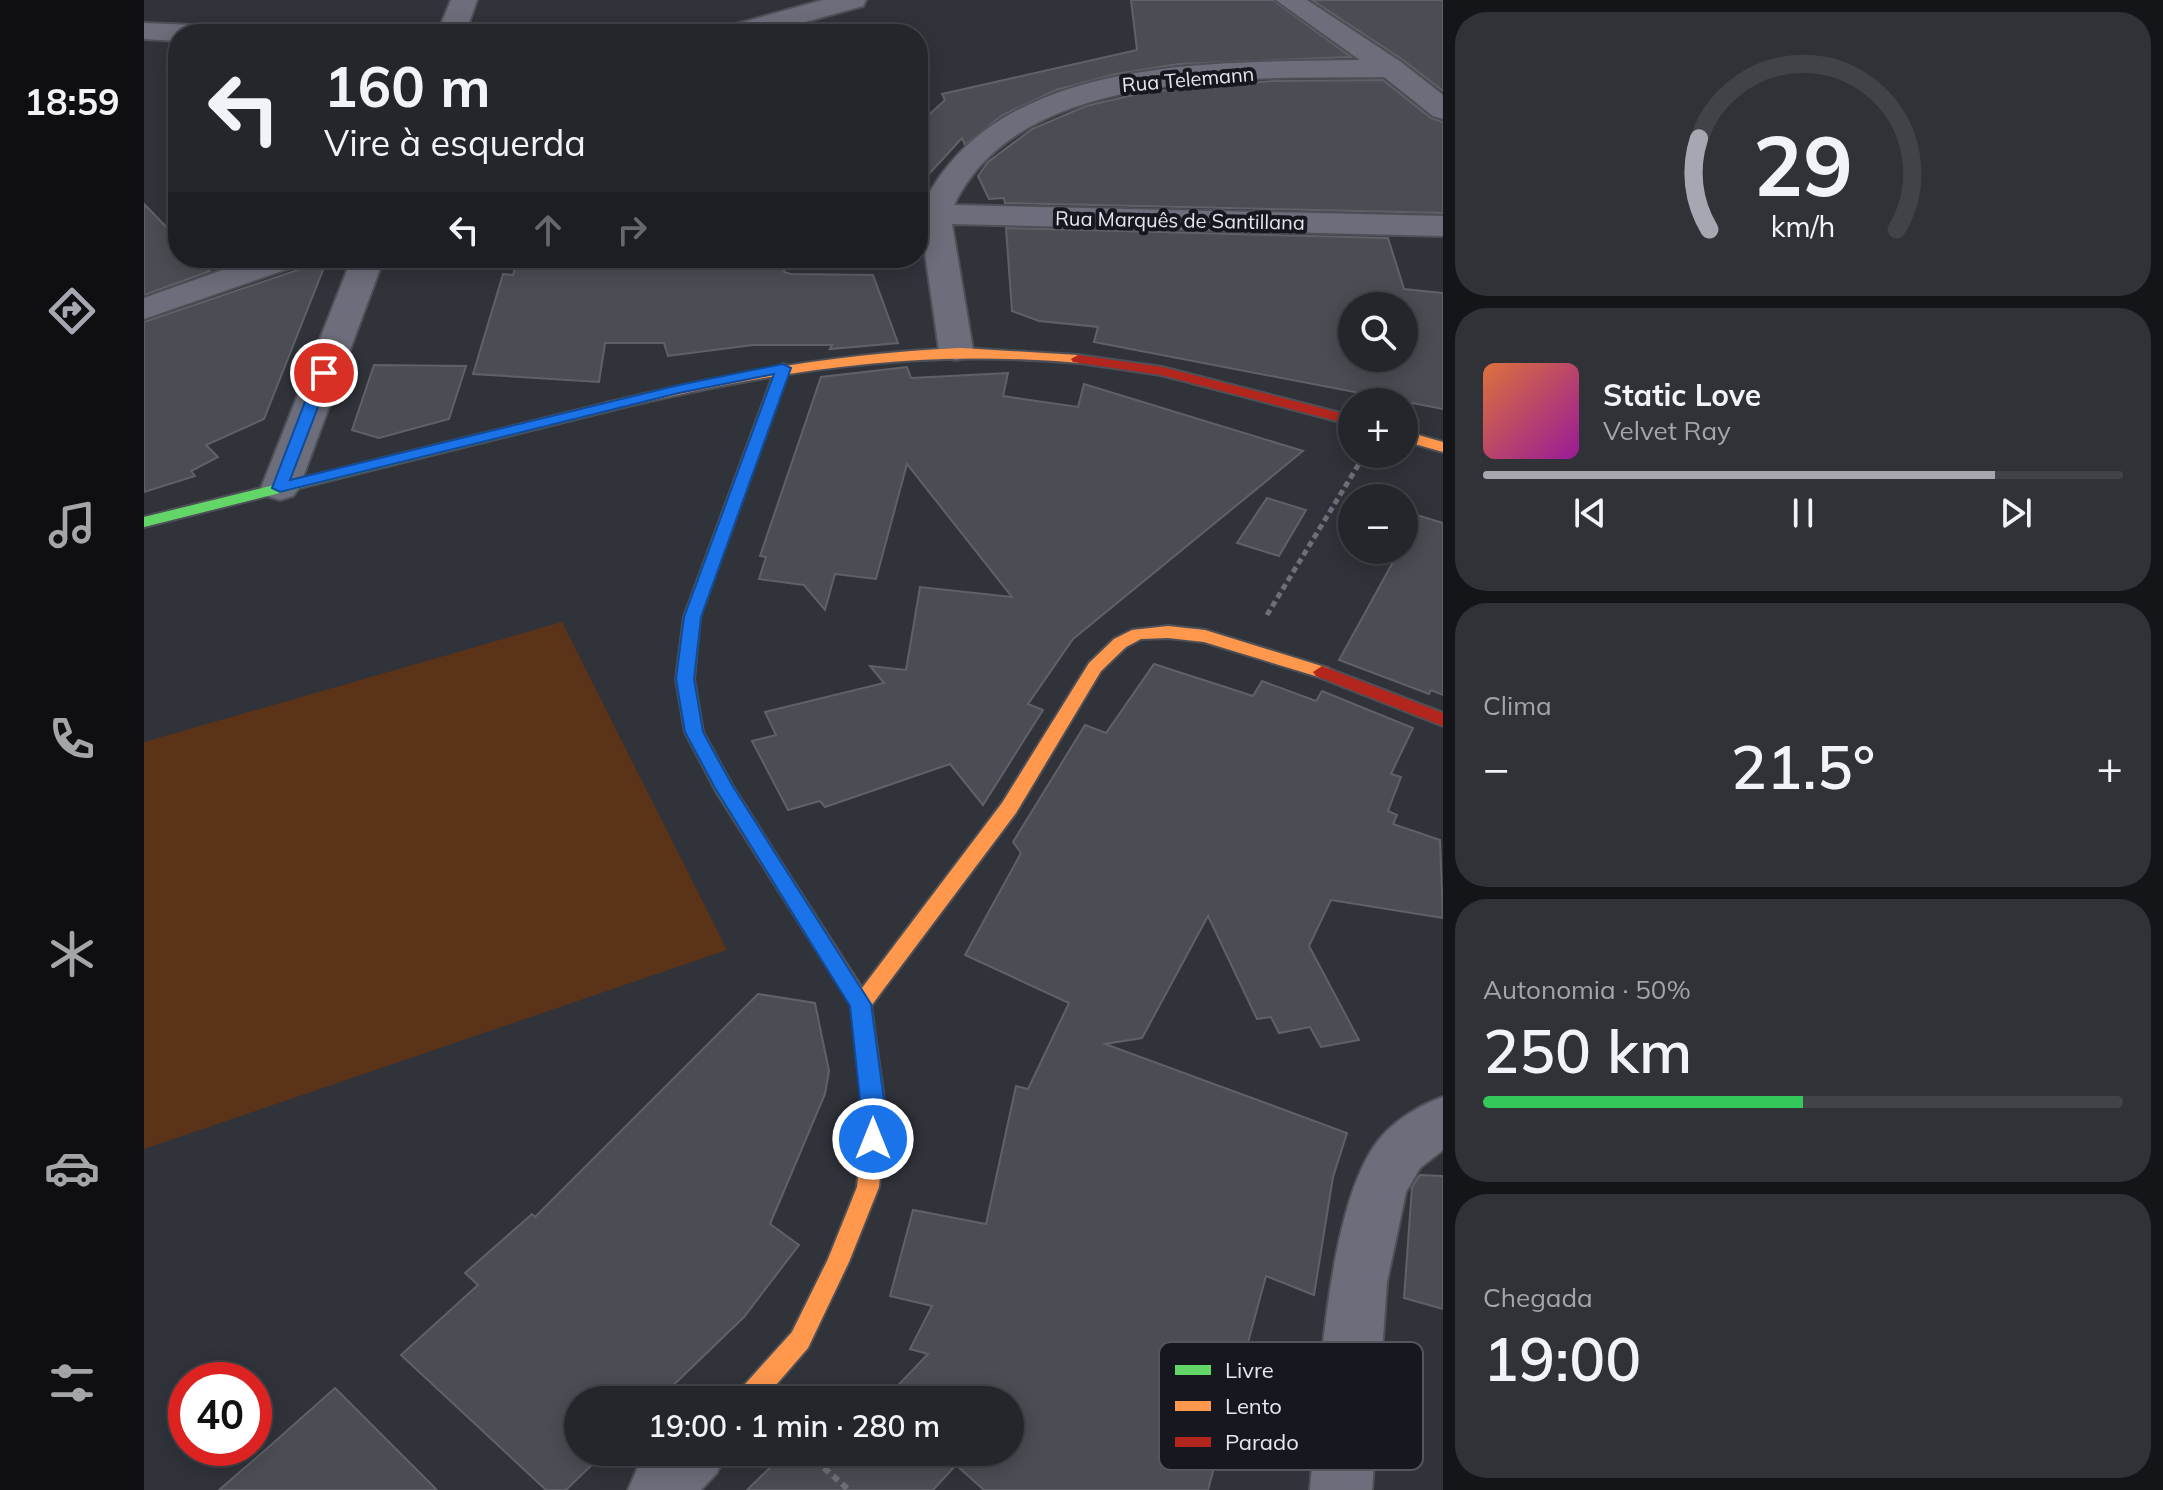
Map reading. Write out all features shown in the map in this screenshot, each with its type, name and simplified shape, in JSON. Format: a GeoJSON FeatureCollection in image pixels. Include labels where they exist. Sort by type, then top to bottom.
{"type":"FeatureCollection","features":[{"type":"Feature","properties":{"kind":"street"},"geometry":{"type":"LineString","coordinates":[[455,24],[464,0]]}},
{"type":"Feature","properties":{"kind":"street"},"geometry":{"type":"LineString","coordinates":[[744,0],[746,24]]}},
{"type":"Feature","properties":{"kind":"street"},"geometry":{"type":"LineString","coordinates":[[773,24],[853,0]]}},
{"type":"Feature","properties":{"kind":"street"},"geometry":{"type":"LineString","coordinates":[[1289,0],[1391,68],[1443,110]]}},
{"type":"Feature","properties":{"kind":"street"},"geometry":{"type":"LineString","coordinates":[[148,38],[168,37]]}},
{"type":"Feature","properties":{"kind":"street","name":"Rua Telemann"},"geometry":{"type":"LineString","coordinates":[[928,211],[956,175],[1007,126],[1049,105],[1093,89],[1204,75],[1391,68]]}},
{"type":"Feature","properties":{"kind":"street","name":"Rua Marquês de Santillana"},"geometry":{"type":"LineString","coordinates":[[928,214],[1443,226]]}},
{"type":"Feature","properties":{"kind":"street"},"geometry":{"type":"LineString","coordinates":[[928,223],[956,350]]}},
{"type":"Feature","properties":{"kind":"street"},"geometry":{"type":"LineString","coordinates":[[144,309],[259,268]]}},
{"type":"Feature","properties":{"kind":"street"},"geometry":{"type":"LineString","coordinates":[[280,488],[364,268]]}},
{"type":"Feature","properties":{"kind":"street"},"geometry":{"type":"LineString","coordinates":[[144,522],[679,389],[783,368],[956,350],[1040,354],[1162,371],[1338,417]]}},
{"type":"Feature","properties":{"kind":"street"},"geometry":{"type":"LineString","coordinates":[[759,1386],[800,1340],[868,1187],[875,1115],[861,1004],[724,788],[694,732],[685,679],[692,617],[783,368]]}},
{"type":"Feature","properties":{"kind":"street"},"geometry":{"type":"LineString","coordinates":[[1418,440],[1443,447]]}},
{"type":"Feature","properties":{"kind":"street"},"geometry":{"type":"LineString","coordinates":[[861,1004],[992,831],[1080,691],[1113,648],[1136,634],[1166,631],[1194,633],[1248,647],[1443,720]]}},
{"type":"Feature","properties":{"kind":"street"},"geometry":{"type":"LineString","coordinates":[[1354,1342],[1359,1282],[1380,1187],[1401,1152],[1443,1119]]}},
{"type":"Feature","properties":{"kind":"street"},"geometry":{"type":"LineString","coordinates":[[659,1490],[682,1466]]}},
{"type":"Feature","properties":{"kind":"street"},"geometry":{"type":"LineString","coordinates":[[1341,1490],[1343,1470]]}},
{"type":"Feature","properties":{"kind":"path"},"geometry":{"type":"LineString","coordinates":[[1248,647],[1357,468]]}},
{"type":"Feature","properties":{"kind":"path"},"geometry":{"type":"LineString","coordinates":[[822,1466],[849,1490]]}},
{"type":"Feature","properties":{"kind":"shaded area"},"geometry":{"type":"Polygon","coordinates":[[[562,622],[727,950],[144,1149],[144,742],[562,622]]]}},
{"type":"Feature","properties":{"kind":"building"},"geometry":{"type":"Polygon","coordinates":[[[1131,0],[1273,0],[1351,57],[1179,64],[1116,74],[1056,90],[1001,116],[965,145],[962,138],[928,175],[928,116],[945,100],[942,94],[1137,50],[1131,0]]]}},
{"type":"Feature","properties":{"kind":"building"},"geometry":{"type":"Polygon","coordinates":[[[1312,0],[1443,0],[1443,91],[1403,60],[1312,0]]]}},
{"type":"Feature","properties":{"kind":"building"},"geometry":{"type":"Polygon","coordinates":[[[1383,80],[1431,118],[1443,122],[1443,213],[1005,203],[1004,198],[989,199],[978,176],[988,162],[1032,129],[1086,106],[1146,92],[1272,81],[1383,80]]]}},
{"type":"Feature","properties":{"kind":"building"},"geometry":{"type":"Polygon","coordinates":[[[144,204],[168,229],[168,268],[207,268],[210,271],[144,295],[144,204]]]}},
{"type":"Feature","properties":{"kind":"building"},"geometry":{"type":"Polygon","coordinates":[[[1006,228],[1388,238],[1404,289],[1443,293],[1443,409],[1418,404],[1418,388],[1338,389],[1094,342],[1098,327],[1039,321],[1012,311],[1006,228]]]}},
{"type":"Feature","properties":{"kind":"building"},"geometry":{"type":"Polygon","coordinates":[[[303,268],[324,268],[264,419],[206,445],[218,457],[191,471],[195,476],[144,492],[144,322],[303,268]]]}},
{"type":"Feature","properties":{"kind":"building"},"geometry":{"type":"Polygon","coordinates":[[[515,268],[785,268],[784,272],[791,274],[873,275],[898,343],[830,349],[832,345],[753,345],[668,356],[664,343],[605,343],[599,382],[473,374],[503,274],[513,275],[515,268]]]}},
{"type":"Feature","properties":{"kind":"building"},"geometry":{"type":"Polygon","coordinates":[[[374,365],[466,366],[449,419],[379,438],[352,430],[374,365]]]}},
{"type":"Feature","properties":{"kind":"building"},"geometry":{"type":"Polygon","coordinates":[[[907,367],[911,378],[1008,373],[1003,396],[1078,407],[1084,384],[1303,451],[1073,639],[1028,704],[1043,710],[983,805],[950,764],[825,807],[820,801],[788,810],[752,741],[776,735],[765,712],[884,683],[870,666],[906,670],[920,587],[1012,597],[907,464],[876,579],[835,574],[825,610],[804,585],[759,579],[766,557],[760,556],[821,377],[907,367]]]}},
{"type":"Feature","properties":{"kind":"building"},"geometry":{"type":"Polygon","coordinates":[[[1267,498],[1306,510],[1279,556],[1237,543],[1267,498]]]}},
{"type":"Feature","properties":{"kind":"building"},"geometry":{"type":"Polygon","coordinates":[[[1418,515],[1443,523],[1443,695],[1431,690],[1429,694],[1339,660],[1392,564],[1418,564],[1418,515]]]}},
{"type":"Feature","properties":{"kind":"building"},"geometry":{"type":"Polygon","coordinates":[[[1154,664],[1253,696],[1262,681],[1316,701],[1322,691],[1413,728],[1391,774],[1401,777],[1388,811],[1397,815],[1393,824],[1440,840],[1443,918],[1331,900],[1309,946],[1359,1040],[1321,1047],[1310,1027],[1279,1033],[1271,1017],[1257,1019],[1208,916],[1142,1038],[1105,1044],[1347,1133],[1333,1177],[1314,1295],[1266,1276],[1248,1342],[1159,1342],[1159,1470],[1213,1470],[1208,1490],[984,1490],[957,1466],[1024,1466],[1024,1386],[897,1386],[928,1354],[910,1349],[932,1306],[890,1296],[913,1210],[986,1224],[1016,1086],[1028,1089],[1069,1003],[965,955],[1021,853],[1013,842],[1085,725],[1106,733],[1154,664]]]}},
{"type":"Feature","properties":{"kind":"building"},"geometry":{"type":"Polygon","coordinates":[[[758,994],[815,1003],[829,1071],[825,1094],[770,1224],[799,1245],[744,1317],[673,1386],[564,1386],[564,1466],[591,1466],[566,1490],[546,1490],[401,1355],[478,1285],[465,1273],[532,1214],[535,1217],[758,994]]]}},
{"type":"Feature","properties":{"kind":"building"},"geometry":{"type":"Polygon","coordinates":[[[1420,1175],[1443,1176],[1443,1309],[1404,1298],[1412,1187],[1420,1175]]]}},
{"type":"Feature","properties":{"kind":"building"},"geometry":{"type":"Polygon","coordinates":[[[335,1388],[437,1490],[219,1490],[247,1466],[272,1466],[272,1444],[335,1388]]]}},
{"type":"Feature","properties":{"kind":"building"},"geometry":{"type":"Polygon","coordinates":[[[772,1466],[955,1466],[933,1490],[747,1490],[772,1466]]]}},
{"type":"Feature","properties":{"kind":"traffic: fast"},"geometry":{"type":"LineString","coordinates":[[779,875],[724,788],[694,732],[685,679],[692,617],[783,368]]}},
{"type":"Feature","properties":{"kind":"traffic: fast"},"geometry":{"type":"LineString","coordinates":[[144,522],[611,406]]}},
{"type":"Feature","properties":{"kind":"traffic: slow"},"geometry":{"type":"LineString","coordinates":[[611,406],[726,380],[843,360],[961,352],[1019,353],[1078,359]]}},
{"type":"Feature","properties":{"kind":"traffic: slow"},"geometry":{"type":"LineString","coordinates":[[1418,440],[1443,447]]}},
{"type":"Feature","properties":{"kind":"traffic: slow"},"geometry":{"type":"LineString","coordinates":[[861,1004],[1009,808],[1095,667],[1120,643],[1138,634],[1168,632],[1205,636],[1322,672]]}},
{"type":"Feature","properties":{"kind":"traffic: slow"},"geometry":{"type":"LineString","coordinates":[[759,1386],[800,1340],[838,1262],[868,1187],[875,1115],[861,1004],[779,875]]}},
{"type":"Feature","properties":{"kind":"traffic: jam"},"geometry":{"type":"LineString","coordinates":[[1078,359],[1162,371],[1338,417]]}},
{"type":"Feature","properties":{"kind":"traffic: jam"},"geometry":{"type":"LineString","coordinates":[[1322,672],[1443,720]]}},
{"type":"Feature","properties":{"kind":"route"},"geometry":{"type":"LineString","coordinates":[[324,373],[280,488],[679,389],[783,368],[692,617],[685,679],[694,732],[724,788],[861,1004],[875,1115],[873,1139]]}}]}
